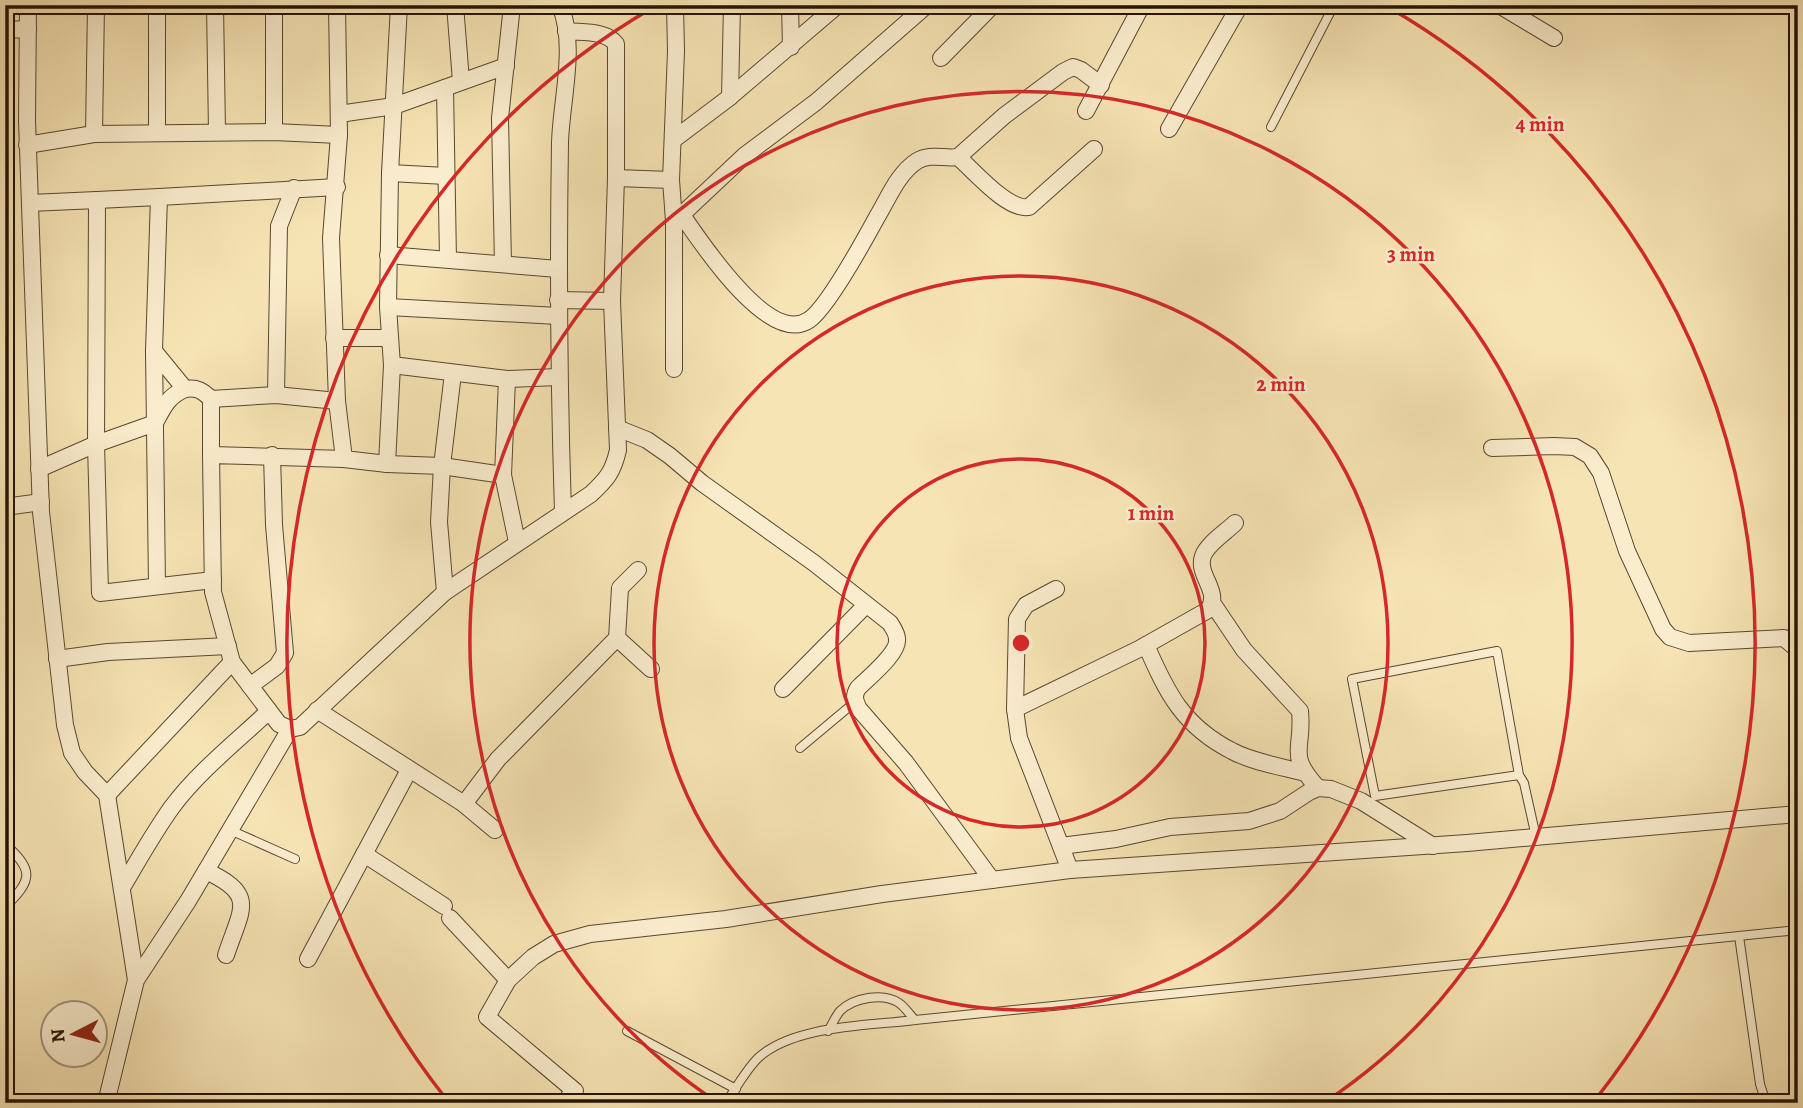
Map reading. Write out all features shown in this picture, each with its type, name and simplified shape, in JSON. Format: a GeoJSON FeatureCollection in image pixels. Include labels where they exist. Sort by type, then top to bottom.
{"type":"FeatureCollection","features":[{"type":"Feature","properties":{"kind":"street"},"geometry":{"type":"LineString","coordinates":[[28,5],[27,145],[39,469],[57,659],[65,724],[72,753],[85,772],[107,795],[136,980]]}},
{"type":"Feature","properties":{"kind":"street"},"geometry":{"type":"LineString","coordinates":[[93,134],[96,5]]}},
{"type":"Feature","properties":{"kind":"street"},"geometry":{"type":"LineString","coordinates":[[157,5],[157,133]]}},
{"type":"Feature","properties":{"kind":"street"},"geometry":{"type":"LineString","coordinates":[[215,5],[217,132]]}},
{"type":"Feature","properties":{"kind":"street"},"geometry":{"type":"LineString","coordinates":[[274,5],[274,132]]}},
{"type":"Feature","properties":{"kind":"street"},"geometry":{"type":"LineString","coordinates":[[337,5],[339,135],[331,238],[337,401],[344,459]]}},
{"type":"Feature","properties":{"kind":"street"},"geometry":{"type":"LineString","coordinates":[[387,464],[392,365],[388,307],[390,173],[399,5]]}},
{"type":"Feature","properties":{"kind":"street"},"geometry":{"type":"LineString","coordinates":[[455,5],[461,81]]}},
{"type":"Feature","properties":{"kind":"street"},"geometry":{"type":"LineString","coordinates":[[503,264],[500,118],[512,5]]}},
{"type":"Feature","properties":{"kind":"street"},"geometry":{"type":"LineString","coordinates":[[560,5],[566,31],[566,70],[560,139],[558,269],[563,512]]}},
{"type":"Feature","properties":{"kind":"street"},"geometry":{"type":"LineString","coordinates":[[674,369],[678,218],[671,180],[675,5]]}},
{"type":"Feature","properties":{"kind":"street"},"geometry":{"type":"LineString","coordinates":[[730,97],[732,5]]}},
{"type":"Feature","properties":{"kind":"street"},"geometry":{"type":"LineString","coordinates":[[790,5],[791,47]]}},
{"type":"Feature","properties":{"kind":"street"},"geometry":{"type":"LineString","coordinates":[[673,140],[730,97],[838,5]]}},
{"type":"Feature","properties":{"kind":"street"},"geometry":{"type":"LineString","coordinates":[[678,218],[744,156],[825,94],[927,5]]}},
{"type":"Feature","properties":{"kind":"street"},"geometry":{"type":"LineString","coordinates":[[941,58],[993,5]]}},
{"type":"Feature","properties":{"kind":"street"},"geometry":{"type":"LineString","coordinates":[[1086,111],[1142,5]]}},
{"type":"Feature","properties":{"kind":"street"},"geometry":{"type":"LineString","coordinates":[[1169,129],[1240,5]]}},
{"type":"Feature","properties":{"kind":"street"},"geometry":{"type":"LineString","coordinates":[[1499,5],[1554,38]]}},
{"type":"Feature","properties":{"kind":"street"},"geometry":{"type":"LineString","coordinates":[[5,30],[28,29]]}},
{"type":"Feature","properties":{"kind":"street"},"geometry":{"type":"LineString","coordinates":[[39,469],[96,444],[155,423],[166,402],[175,393],[185,389],[202,390],[211,399],[213,592],[232,662],[279,724],[290,729],[300,727],[445,592],[591,494],[608,478],[618,450],[612,301],[616,44],[612,38],[605,35],[566,31]]}},
{"type":"Feature","properties":{"kind":"street"},"geometry":{"type":"LineString","coordinates":[[339,114],[394,106],[506,66]]}},
{"type":"Feature","properties":{"kind":"street"},"geometry":{"type":"LineString","coordinates":[[958,157],[1004,116],[1063,72],[1073,67],[1101,85]]}},
{"type":"Feature","properties":{"kind":"street"},"geometry":{"type":"LineString","coordinates":[[445,88],[448,259]]}},
{"type":"Feature","properties":{"kind":"street"},"geometry":{"type":"LineString","coordinates":[[27,145],[93,134],[274,132],[339,135]]}},
{"type":"Feature","properties":{"kind":"street"},"geometry":{"type":"LineString","coordinates":[[678,218],[719,269],[761,310],[779,321],[797,324],[808,321],[820,310],[897,183],[914,162],[926,156],[958,157],[1004,199],[1016,207],[1024,208],[1094,149]]}},
{"type":"Feature","properties":{"kind":"street"},"geometry":{"type":"LineString","coordinates":[[390,173],[446,176]]}},
{"type":"Feature","properties":{"kind":"street"},"geometry":{"type":"LineString","coordinates":[[616,178],[671,180]]}},
{"type":"Feature","properties":{"kind":"street"},"geometry":{"type":"LineString","coordinates":[[30,204],[337,187]]}},
{"type":"Feature","properties":{"kind":"street"},"geometry":{"type":"LineString","coordinates":[[276,395],[279,226],[294,188]]}},
{"type":"Feature","properties":{"kind":"street"},"geometry":{"type":"LineString","coordinates":[[157,586],[154,351],[159,197]]}},
{"type":"Feature","properties":{"kind":"street"},"geometry":{"type":"LineString","coordinates":[[97,200],[96,444],[100,593],[213,580]]}},
{"type":"Feature","properties":{"kind":"street"},"geometry":{"type":"LineString","coordinates":[[388,255],[558,269]]}},
{"type":"Feature","properties":{"kind":"street"},"geometry":{"type":"LineString","coordinates":[[388,307],[558,308],[612,301]]}},
{"type":"Feature","properties":{"kind":"street"},"geometry":{"type":"LineString","coordinates":[[334,338],[390,338]]}},
{"type":"Feature","properties":{"kind":"street"},"geometry":{"type":"LineString","coordinates":[[154,351],[185,389]]}},
{"type":"Feature","properties":{"kind":"street"},"geometry":{"type":"LineString","coordinates":[[392,365],[508,379],[559,377]]}},
{"type":"Feature","properties":{"kind":"street"},"geometry":{"type":"LineString","coordinates":[[445,592],[439,522],[442,466],[453,373]]}},
{"type":"Feature","properties":{"kind":"street"},"geometry":{"type":"LineString","coordinates":[[508,379],[503,475],[517,542]]}},
{"type":"Feature","properties":{"kind":"street"},"geometry":{"type":"LineString","coordinates":[[211,399],[276,395],[337,401]]}},
{"type":"Feature","properties":{"kind":"street"},"geometry":{"type":"LineString","coordinates":[[617,428],[647,440],[670,456],[702,483],[890,623],[898,643],[894,652],[858,688],[854,695],[855,702],[906,763],[992,880]]}},
{"type":"Feature","properties":{"kind":"street"},"geometry":{"type":"LineString","coordinates":[[1492,448],[1575,447],[1590,456],[1601,473],[1627,551],[1663,629],[1670,637],[1689,643],[1784,638],[1797,648],[1798,652]]}},
{"type":"Feature","properties":{"kind":"street"},"geometry":{"type":"LineString","coordinates":[[211,455],[344,459],[442,466],[503,475]]}},
{"type":"Feature","properties":{"kind":"street"},"geometry":{"type":"LineString","coordinates":[[250,686],[277,666],[285,653],[274,525],[272,455]]}},
{"type":"Feature","properties":{"kind":"street"},"geometry":{"type":"LineString","coordinates":[[5,507],[41,502]]}},
{"type":"Feature","properties":{"kind":"street"},"geometry":{"type":"LineString","coordinates":[[1236,523],[1203,552],[1201,562],[1213,604],[1244,650],[1300,711],[1298,759],[1305,773],[1318,788]]}},
{"type":"Feature","properties":{"kind":"street"},"geometry":{"type":"LineString","coordinates":[[464,804],[498,759],[617,638],[620,588],[638,570]]}},
{"type":"Feature","properties":{"kind":"street"},"geometry":{"type":"LineString","coordinates":[[1056,589],[1026,605],[1017,619],[1015,709],[1020,738],[1070,870]]}},
{"type":"Feature","properties":{"kind":"street"},"geometry":{"type":"LineString","coordinates":[[1015,709],[1146,645],[1208,610],[1213,604]]}},
{"type":"Feature","properties":{"kind":"street"},"geometry":{"type":"LineString","coordinates":[[783,689],[866,605]]}},
{"type":"Feature","properties":{"kind":"street"},"geometry":{"type":"LineString","coordinates":[[617,638],[651,669]]}},
{"type":"Feature","properties":{"kind":"street"},"geometry":{"type":"LineString","coordinates":[[1146,645],[1166,690],[1191,723],[1233,752],[1305,773]]}},
{"type":"Feature","properties":{"kind":"street"},"geometry":{"type":"LineString","coordinates":[[57,659],[108,652],[228,646]]}},
{"type":"Feature","properties":{"kind":"street"},"geometry":{"type":"LineString","coordinates":[[107,795],[232,662]]}},
{"type":"Feature","properties":{"kind":"street"},"geometry":{"type":"LineString","coordinates":[[317,710],[464,804],[495,831]]}},
{"type":"Feature","properties":{"kind":"street"},"geometry":{"type":"LineString","coordinates":[[123,886],[174,805],[214,762],[269,711]]}},
{"type":"Feature","properties":{"kind":"street"},"geometry":{"type":"LineString","coordinates":[[109,1102],[136,980],[206,871],[290,729]]}},
{"type":"Feature","properties":{"kind":"street"},"geometry":{"type":"LineString","coordinates":[[309,959],[409,770]]}},
{"type":"Feature","properties":{"kind":"street"},"geometry":{"type":"LineString","coordinates":[[1061,846],[1116,839],[1170,827],[1249,821],[1280,811],[1318,788],[1331,789],[1361,801],[1433,846]]}},
{"type":"Feature","properties":{"kind":"street"},"geometry":{"type":"LineString","coordinates":[[564,1103],[575,1091],[487,1017],[508,980],[533,957],[554,944],[590,934],[726,919],[882,894],[1070,870],[1433,846],[1798,814]]}},
{"type":"Feature","properties":{"kind":"street"},"geometry":{"type":"LineString","coordinates":[[364,854],[447,912],[508,980]]}},
{"type":"Feature","properties":{"kind":"street"},"geometry":{"type":"LineString","coordinates":[[206,871],[227,881],[236,888],[241,898],[241,908],[226,955]]}},
{"type":"Feature","properties":{"kind":"lane"},"geometry":{"type":"LineString","coordinates":[[1271,127],[1334,5]]}},
{"type":"Feature","properties":{"kind":"lane"},"geometry":{"type":"LineString","coordinates":[[1519,775],[1375,796],[1352,680],[1497,651],[1519,775],[1524,783],[1536,837]]}},
{"type":"Feature","properties":{"kind":"lane"},"geometry":{"type":"LineString","coordinates":[[800,748],[855,702]]}},
{"type":"Feature","properties":{"kind":"lane"},"geometry":{"type":"LineString","coordinates":[[230,830],[295,859]]}},
{"type":"Feature","properties":{"kind":"lane"},"geometry":{"type":"LineString","coordinates":[[5,844],[23,862],[27,871],[26,881],[5,907]]}},
{"type":"Feature","properties":{"kind":"lane"},"geometry":{"type":"LineString","coordinates":[[726,1103],[756,1060],[770,1048],[797,1035],[915,1020],[1798,930]]}},
{"type":"Feature","properties":{"kind":"lane"},"geometry":{"type":"LineString","coordinates":[[1739,936],[1760,1084],[1766,1103]]}},
{"type":"Feature","properties":{"kind":"lane"},"geometry":{"type":"LineString","coordinates":[[828,1031],[841,1011],[855,1001],[871,998],[898,1002],[915,1020]]}},
{"type":"Feature","properties":{"kind":"lane"},"geometry":{"type":"LineString","coordinates":[[627,1031],[736,1089]]}}]}
